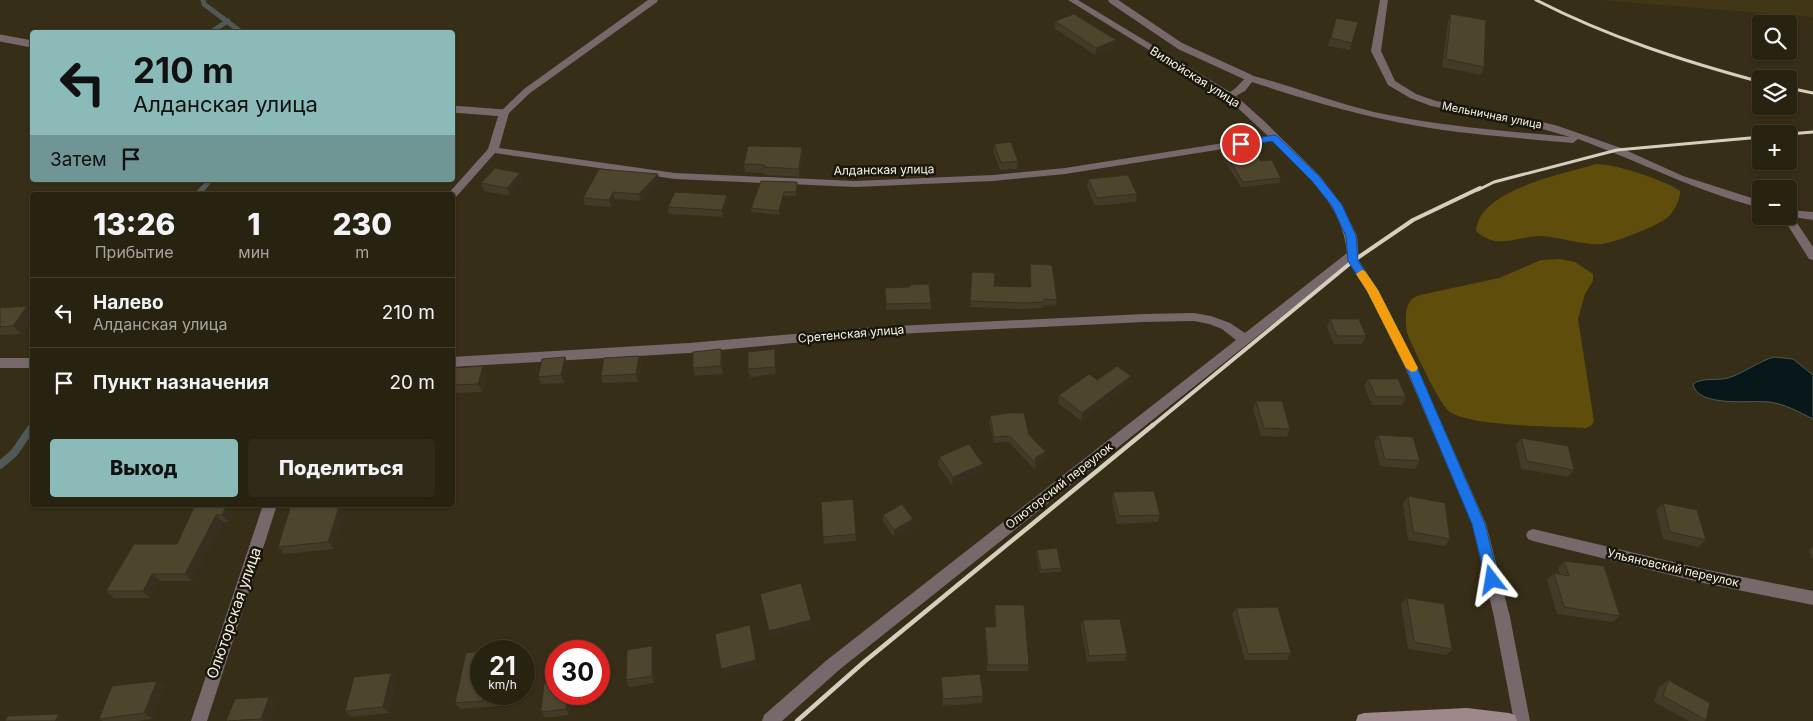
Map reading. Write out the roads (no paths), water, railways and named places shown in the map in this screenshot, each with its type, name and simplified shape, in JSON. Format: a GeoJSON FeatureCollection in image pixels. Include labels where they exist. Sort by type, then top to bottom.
{"type":"FeatureCollection","features":[{"type":"Feature","properties":{"kind":"street","name":"Вилюйская улица"},"geometry":{"type":"LineString","coordinates":[[1072,0],[1230,96],[1260,122],[1316,178],[1337,205],[1351,236],[1353,261],[1372,290],[1411,367],[1479,524],[1502,617],[1522,721]]}},
{"type":"Feature","properties":{"kind":"street","name":"Мельничная улица"},"geometry":{"type":"LineString","coordinates":[[1384,0],[1376,50],[1391,83],[1413,96],[1434,104],[1515,118],[1555,128],[1617,150],[1679,178],[1752,203]]}},
{"type":"Feature","properties":{"kind":"street"},"geometry":{"type":"LineString","coordinates":[[1230,96],[1242,89],[1250,78],[1301,96],[1415,123],[1463,130],[1590,141]]}},
{"type":"Feature","properties":{"kind":"street"},"geometry":{"type":"LineString","coordinates":[[455,192],[493,150],[504,113]]}},
{"type":"Feature","properties":{"kind":"street","name":"Алданская улица"},"geometry":{"type":"LineString","coordinates":[[493,150],[675,176],[856,184],[993,178],[1047,172],[1274,138]]}},
{"type":"Feature","properties":{"kind":"street"},"geometry":{"type":"LineString","coordinates":[[1797,215],[1813,216]]}},
{"type":"Feature","properties":{"kind":"street"},"geometry":{"type":"LineString","coordinates":[[1794,225],[1813,256]]}},
{"type":"Feature","properties":{"kind":"street","name":"Олюторский переулок"},"geometry":{"type":"LineString","coordinates":[[770,721],[833,665],[1353,254]]}},
{"type":"Feature","properties":{"kind":"street","name":"Сретенская улица"},"geometry":{"type":"LineString","coordinates":[[455,362],[689,348],[876,330],[1144,318],[1194,317],[1212,320],[1226,326],[1244,339]]}},
{"type":"Feature","properties":{"kind":"street"},"geometry":{"type":"LineString","coordinates":[[0,363],[30,363]]}},
{"type":"Feature","properties":{"kind":"street","name":"Олюторская улица"},"geometry":{"type":"LineString","coordinates":[[199,721],[269,507]]}},
{"type":"Feature","properties":{"kind":"street","name":"Ульяновский переулок"},"geometry":{"type":"LineString","coordinates":[[1533,535],[1703,576],[1813,598]]}},
{"type":"Feature","properties":{"kind":"street"},"geometry":{"type":"LineString","coordinates":[[1364,721],[1467,716],[1509,721]]}},
{"type":"Feature","properties":{"kind":"lane"},"geometry":{"type":"LineString","coordinates":[[455,109],[504,113],[527,91],[654,0]]}},
{"type":"Feature","properties":{"kind":"lane"},"geometry":{"type":"LineString","coordinates":[[1112,0],[1180,46],[1250,78]]}},
{"type":"Feature","properties":{"kind":"lane"},"geometry":{"type":"LineString","coordinates":[[0,38],[30,44]]}},
{"type":"Feature","properties":{"kind":"waterway"},"geometry":{"type":"LineString","coordinates":[[203,0],[204,4],[227,22]]}},
{"type":"Feature","properties":{"kind":"waterway"},"geometry":{"type":"LineString","coordinates":[[214,30],[227,22]]}},
{"type":"Feature","properties":{"kind":"waterway"},"geometry":{"type":"LineString","coordinates":[[227,22],[238,30]]}},
{"type":"Feature","properties":{"kind":"waterway"},"geometry":{"type":"LineString","coordinates":[[202,190],[208,182]]}},
{"type":"Feature","properties":{"kind":"waterway"},"geometry":{"type":"LineString","coordinates":[[200,192],[203,188]]}},
{"type":"Feature","properties":{"kind":"waterway"},"geometry":{"type":"LineString","coordinates":[[0,465],[14,453],[30,430]]}},
{"type":"Feature","properties":{"kind":"railway"},"geometry":{"type":"LineString","coordinates":[[1536,0],[1618,37],[1703,66],[1752,80]]}},
{"type":"Feature","properties":{"kind":"railway"},"geometry":{"type":"LineString","coordinates":[[1797,90],[1813,93]]}},
{"type":"Feature","properties":{"kind":"railway"},"geometry":{"type":"LineString","coordinates":[[1797,133],[1813,132]]}},
{"type":"Feature","properties":{"kind":"railway"},"geometry":{"type":"LineString","coordinates":[[1478,190],[1494,182],[1617,150],[1752,138]]}},
{"type":"Feature","properties":{"kind":"railway"},"geometry":{"type":"LineString","coordinates":[[1152,426],[1353,261],[1413,220],[1480,188]]}},
{"type":"Feature","properties":{"kind":"railway"},"geometry":{"type":"LineString","coordinates":[[797,721],[864,662],[1153,425]]}}]}
